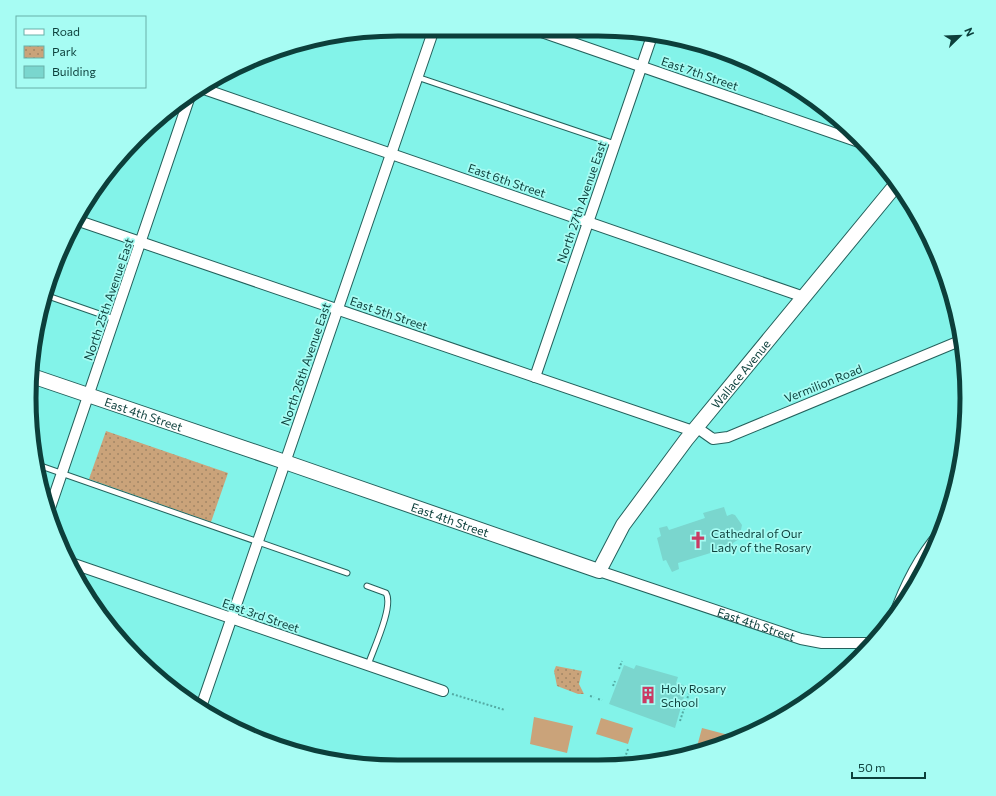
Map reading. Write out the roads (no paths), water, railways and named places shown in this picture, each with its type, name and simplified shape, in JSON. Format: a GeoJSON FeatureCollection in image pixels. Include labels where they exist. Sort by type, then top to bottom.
{"type":"FeatureCollection","features":[{"type":"Feature","properties":{"kind":"main road","name":"Wallace Avenue"},"geometry":{"type":"LineString","coordinates":[[599,571],[623,525],[695,429],[893,189]]}},
{"type":"Feature","properties":{"kind":"main road","name":"East 4th Street"},"geometry":{"type":"LineString","coordinates":[[37,378],[599,571]]}},
{"type":"Feature","properties":{"kind":"street","name":"North 26th Avenue East"},"geometry":{"type":"LineString","coordinates":[[203,703],[432,36]]}},
{"type":"Feature","properties":{"kind":"street","name":"East 7th Street"},"geometry":{"type":"LineString","coordinates":[[550,36],[851,139]]}},
{"type":"Feature","properties":{"kind":"street","name":"North 27th Avenue East"},"geometry":{"type":"LineString","coordinates":[[535,377],[651,40]]}},
{"type":"Feature","properties":{"kind":"street","name":"East 6th Street"},"geometry":{"type":"LineString","coordinates":[[207,90],[589,221],[804,297]]}},
{"type":"Feature","properties":{"kind":"street","name":"North 25th Avenue East"},"geometry":{"type":"LineString","coordinates":[[52,503],[187,104]]}},
{"type":"Feature","properties":{"kind":"street","name":"East 5th Street"},"geometry":{"type":"LineString","coordinates":[[81,222],[535,377],[695,429]]}},
{"type":"Feature","properties":{"kind":"street","name":"Vermilion Road"},"geometry":{"type":"LineString","coordinates":[[695,429],[713,439],[728,437],[956,343]]}},
{"type":"Feature","properties":{"kind":"street"},"geometry":{"type":"LineString","coordinates":[[904,591],[913,569],[925,553]]}},
{"type":"Feature","properties":{"kind":"street","name":"East 3rd Street"},"geometry":{"type":"LineString","coordinates":[[77,565],[443,691]]}},
{"type":"Feature","properties":{"kind":"street","name":"East 4th Street"},"geometry":{"type":"LineString","coordinates":[[599,571],[801,640],[822,644],[864,643]]}},
{"type":"Feature","properties":{"kind":"lane"},"geometry":{"type":"LineString","coordinates":[[417,77],[615,144]]}},
{"type":"Feature","properties":{"kind":"lane"},"geometry":{"type":"LineString","coordinates":[[50,297],[114,319]]}},
{"type":"Feature","properties":{"kind":"lane"},"geometry":{"type":"LineString","coordinates":[[43,467],[348,573]]}},
{"type":"Feature","properties":{"kind":"lane"},"geometry":{"type":"LineString","coordinates":[[367,586],[386,593],[389,599],[368,665]]}},
{"type":"Feature","properties":{"kind":"place","name":"Cathedral of Our Lady of the Rosary"},"geometry":{"type":"Point","coordinates":[698,540]}},
{"type":"Feature","properties":{"kind":"place","name":"Holy Rosary School"},"geometry":{"type":"Point","coordinates":[648,695]}}]}
